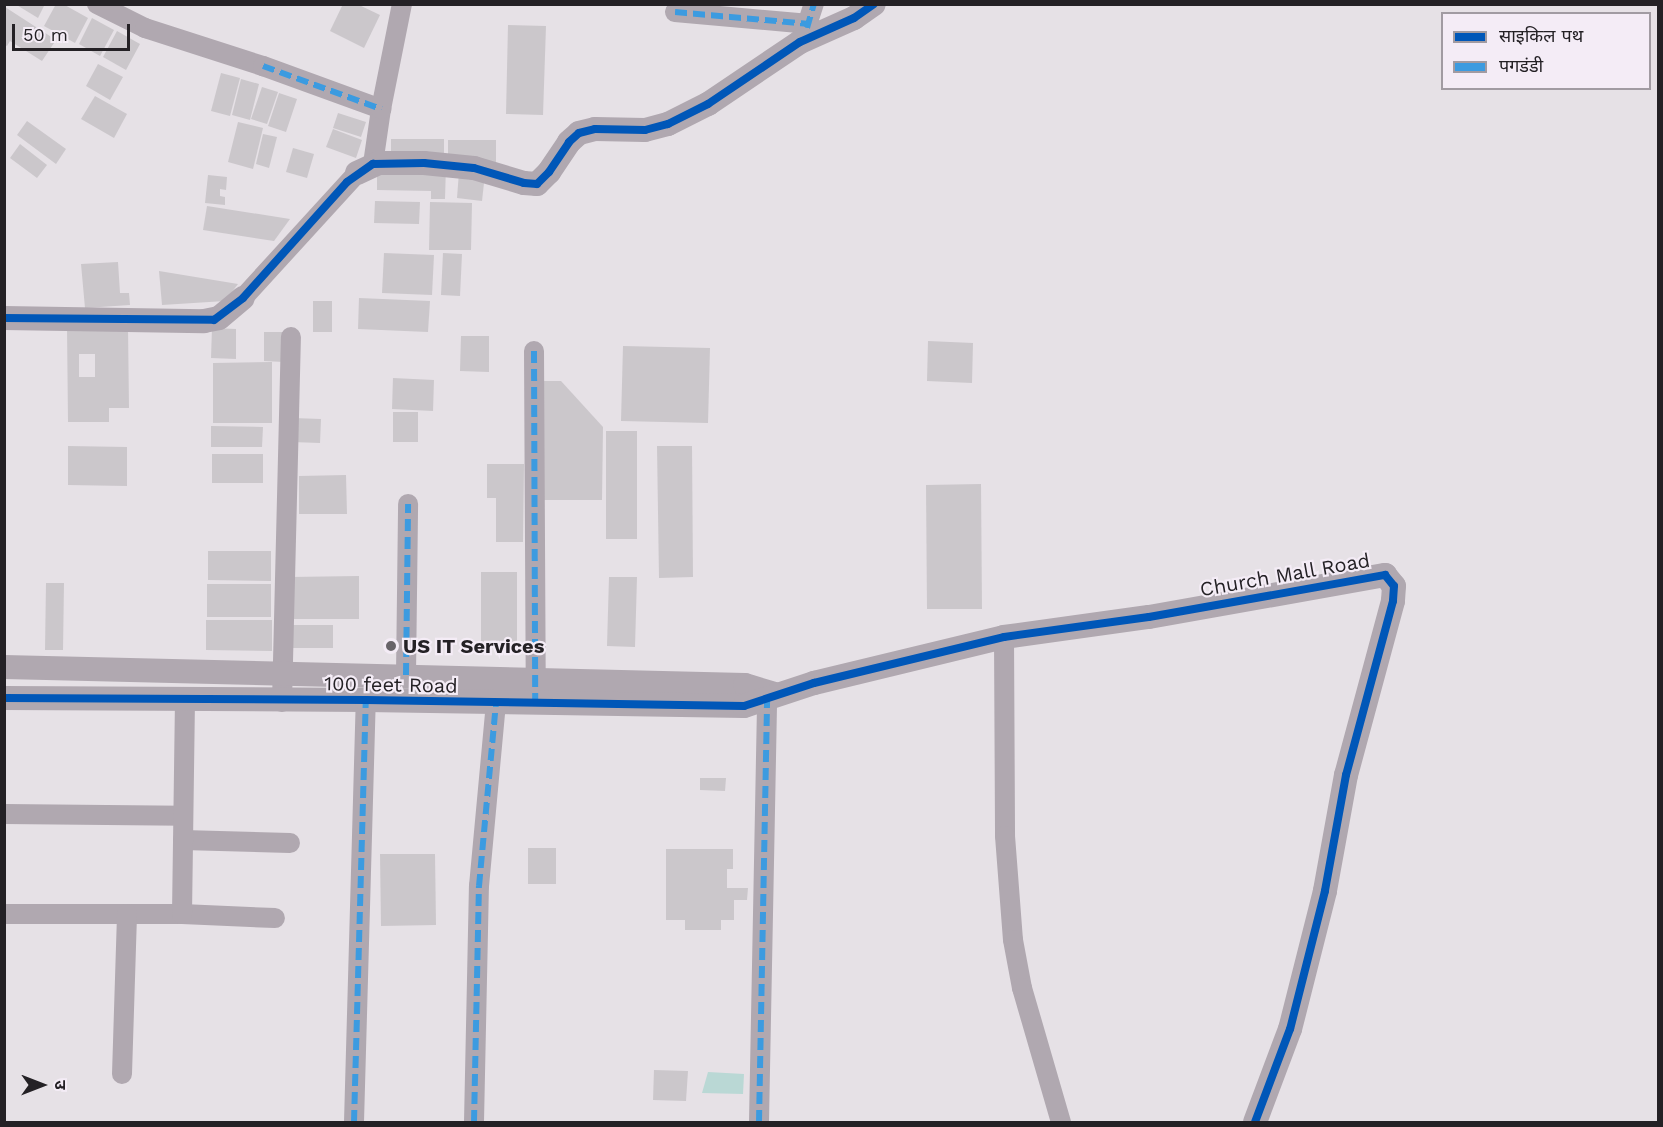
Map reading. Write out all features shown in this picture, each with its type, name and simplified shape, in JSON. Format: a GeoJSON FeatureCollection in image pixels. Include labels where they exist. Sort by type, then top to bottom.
{"type":"FeatureCollection","features":[{"type":"Feature","properties":{"kind":"street"},"geometry":{"type":"LineString","coordinates":[[96,4],[145,28],[263,66],[381,109]]}},
{"type":"Feature","properties":{"kind":"street"},"geometry":{"type":"LineString","coordinates":[[4,318],[204,321],[222,316],[243,298],[365,169],[381,109],[402,4]]}},
{"type":"Feature","properties":{"kind":"street"},"geometry":{"type":"LineString","coordinates":[[804,33],[814,4]]}},
{"type":"Feature","properties":{"kind":"street"},"geometry":{"type":"LineString","coordinates":[[365,169],[424,163],[474,168],[524,183],[537,184],[549,172],[569,142],[579,133],[595,129],[645,130],[668,124],[708,104],[804,33],[854,18],[874,4]]}},
{"type":"Feature","properties":{"kind":"street"},"geometry":{"type":"LineString","coordinates":[[675,12],[804,33]]}},
{"type":"Feature","properties":{"kind":"street"},"geometry":{"type":"LineString","coordinates":[[282,702],[291,337]]}},
{"type":"Feature","properties":{"kind":"street"},"geometry":{"type":"LineString","coordinates":[[534,351],[535,704]]}},
{"type":"Feature","properties":{"kind":"street"},"geometry":{"type":"LineString","coordinates":[[406,675],[408,504]]}},
{"type":"Feature","properties":{"kind":"street","name":"Church Mall Road"},"geometry":{"type":"LineString","coordinates":[[771,696],[867,669],[1004,638],[1149,617],[1380,574],[1392,581],[1393,601],[1346,775],[1325,891],[1290,1029],[1254,1122]]}},
{"type":"Feature","properties":{"kind":"street"},"geometry":{"type":"LineString","coordinates":[[1004,638],[1005,836],[1013,940],[1022,988],[1061,1122]]}},
{"type":"Feature","properties":{"kind":"street","name":"100 feet Road"},"geometry":{"type":"LineString","coordinates":[[4,667],[406,675],[536,680],[610,694]]}},
{"type":"Feature","properties":{"kind":"street"},"geometry":{"type":"LineString","coordinates":[[120,699],[121,669]]}},
{"type":"Feature","properties":{"kind":"street","name":"100 feet Road"},"geometry":{"type":"LineString","coordinates":[[4,698],[282,702],[366,700],[535,704],[610,694],[745,685],[771,696]]}},
{"type":"Feature","properties":{"kind":"street"},"geometry":{"type":"LineString","coordinates":[[759,1122],[771,696]]}},
{"type":"Feature","properties":{"kind":"street"},"geometry":{"type":"LineString","coordinates":[[182,914],[185,700]]}},
{"type":"Feature","properties":{"kind":"street"},"geometry":{"type":"LineString","coordinates":[[354,1122],[366,700]]}},
{"type":"Feature","properties":{"kind":"street"},"geometry":{"type":"LineString","coordinates":[[474,1122],[478,886],[496,704]]}},
{"type":"Feature","properties":{"kind":"street"},"geometry":{"type":"LineString","coordinates":[[4,814],[183,816]]}},
{"type":"Feature","properties":{"kind":"street"},"geometry":{"type":"LineString","coordinates":[[183,840],[290,843]]}},
{"type":"Feature","properties":{"kind":"street"},"geometry":{"type":"LineString","coordinates":[[4,914],[182,914],[275,918]]}},
{"type":"Feature","properties":{"kind":"street"},"geometry":{"type":"LineString","coordinates":[[123,1074],[128,914]]}},
{"type":"Feature","properties":{"kind":"shaded area"},"geometry":{"type":"Polygon","coordinates":[[[708,1072],[744,1074],[743,1094],[702,1093],[708,1072]]]}},
{"type":"Feature","properties":{"kind":"building"},"geometry":{"type":"Polygon","coordinates":[[[15,4],[45,4],[38,18],[15,4]]]}},
{"type":"Feature","properties":{"kind":"building"},"geometry":{"type":"Polygon","coordinates":[[[56,4],[63,4],[88,18],[75,43],[44,26],[56,4]]]}},
{"type":"Feature","properties":{"kind":"building"},"geometry":{"type":"Polygon","coordinates":[[[343,4],[357,4],[380,15],[364,48],[330,31],[343,4]]]}},
{"type":"Feature","properties":{"kind":"building"},"geometry":{"type":"Polygon","coordinates":[[[5,7],[56,40],[42,61],[10,41],[7,46],[5,45],[5,7]]]}},
{"type":"Feature","properties":{"kind":"building"},"geometry":{"type":"Polygon","coordinates":[[[92,18],[114,30],[100,56],[79,44],[92,18]]]}},
{"type":"Feature","properties":{"kind":"building"},"geometry":{"type":"Polygon","coordinates":[[[508,25],[546,26],[543,115],[506,114],[508,25]]]}},
{"type":"Feature","properties":{"kind":"building"},"geometry":{"type":"Polygon","coordinates":[[[117,31],[140,44],[126,70],[103,57],[117,31]]]}},
{"type":"Feature","properties":{"kind":"building"},"geometry":{"type":"Polygon","coordinates":[[[98,64],[123,77],[110,100],[86,86],[98,64]]]}},
{"type":"Feature","properties":{"kind":"building"},"geometry":{"type":"Polygon","coordinates":[[[221,73],[240,78],[230,116],[211,111],[221,73]]]}},
{"type":"Feature","properties":{"kind":"building"},"geometry":{"type":"Polygon","coordinates":[[[241,79],[259,84],[250,120],[232,115],[241,79]]]}},
{"type":"Feature","properties":{"kind":"building"},"geometry":{"type":"Polygon","coordinates":[[[262,87],[278,92],[267,124],[251,119],[262,87]]]}},
{"type":"Feature","properties":{"kind":"building"},"geometry":{"type":"Polygon","coordinates":[[[279,93],[297,99],[286,132],[268,126],[279,93]]]}},
{"type":"Feature","properties":{"kind":"building"},"geometry":{"type":"Polygon","coordinates":[[[95,96],[127,114],[114,138],[81,119],[95,96]]]}},
{"type":"Feature","properties":{"kind":"building"},"geometry":{"type":"Polygon","coordinates":[[[338,113],[366,122],[361,137],[333,128],[338,113]]]}},
{"type":"Feature","properties":{"kind":"building"},"geometry":{"type":"Polygon","coordinates":[[[27,121],[66,149],[56,164],[17,135],[27,121]]]}},
{"type":"Feature","properties":{"kind":"building"},"geometry":{"type":"Polygon","coordinates":[[[238,122],[263,128],[253,169],[228,162],[238,122]]]}},
{"type":"Feature","properties":{"kind":"building"},"geometry":{"type":"Polygon","coordinates":[[[333,129],[362,140],[356,158],[326,147],[333,129]]]}},
{"type":"Feature","properties":{"kind":"building"},"geometry":{"type":"Polygon","coordinates":[[[263,134],[277,137],[269,168],[256,164],[263,134]]]}},
{"type":"Feature","properties":{"kind":"building"},"geometry":{"type":"Polygon","coordinates":[[[391,139],[444,139],[444,161],[391,161],[391,139]]]}},
{"type":"Feature","properties":{"kind":"building"},"geometry":{"type":"Polygon","coordinates":[[[448,140],[496,140],[496,163],[448,162],[448,140]]]}},
{"type":"Feature","properties":{"kind":"building"},"geometry":{"type":"Polygon","coordinates":[[[20,144],[47,165],[37,178],[10,158],[20,144]]]}},
{"type":"Feature","properties":{"kind":"building"},"geometry":{"type":"Polygon","coordinates":[[[293,148],[314,154],[307,178],[286,172],[293,148]]]}},
{"type":"Feature","properties":{"kind":"building"},"geometry":{"type":"Polygon","coordinates":[[[377,165],[446,166],[445,199],[431,199],[431,191],[377,190],[377,165]]]}},
{"type":"Feature","properties":{"kind":"building"},"geometry":{"type":"Polygon","coordinates":[[[459,172],[485,174],[482,201],[457,198],[459,172]]]}},
{"type":"Feature","properties":{"kind":"building"},"geometry":{"type":"Polygon","coordinates":[[[208,175],[227,177],[226,190],[220,189],[220,196],[225,197],[225,205],[205,203],[208,175]]]}},
{"type":"Feature","properties":{"kind":"building"},"geometry":{"type":"Polygon","coordinates":[[[375,201],[420,202],[419,224],[374,223],[375,201]]]}},
{"type":"Feature","properties":{"kind":"building"},"geometry":{"type":"Polygon","coordinates":[[[430,202],[472,203],[471,250],[429,250],[430,202]]]}},
{"type":"Feature","properties":{"kind":"building"},"geometry":{"type":"Polygon","coordinates":[[[207,206],[290,219],[274,241],[203,230],[207,206]]]}},
{"type":"Feature","properties":{"kind":"building"},"geometry":{"type":"Polygon","coordinates":[[[384,253],[434,255],[432,295],[382,293],[384,253]]]}},
{"type":"Feature","properties":{"kind":"building"},"geometry":{"type":"Polygon","coordinates":[[[443,253],[462,254],[460,296],[441,295],[443,253]]]}},
{"type":"Feature","properties":{"kind":"building"},"geometry":{"type":"Polygon","coordinates":[[[118,262],[120,293],[129,293],[130,305],[85,308],[81,264],[118,262]]]}},
{"type":"Feature","properties":{"kind":"building"},"geometry":{"type":"Polygon","coordinates":[[[159,271],[238,284],[225,301],[162,305],[159,271]]]}},
{"type":"Feature","properties":{"kind":"building"},"geometry":{"type":"Polygon","coordinates":[[[359,298],[430,301],[428,332],[358,329],[359,298]]]}},
{"type":"Feature","properties":{"kind":"building"},"geometry":{"type":"Polygon","coordinates":[[[313,301],[332,301],[332,332],[313,332],[313,301]]]}},
{"type":"Feature","properties":{"kind":"building"},"geometry":{"type":"Polygon","coordinates":[[[67,327],[128,327],[129,408],[109,408],[109,422],[68,422],[67,327]],[[79,354],[79,377],[95,377],[95,354],[79,354]]]}},
{"type":"Feature","properties":{"kind":"building"},"geometry":{"type":"Polygon","coordinates":[[[212,328],[236,329],[236,359],[211,358],[212,328]]]}},
{"type":"Feature","properties":{"kind":"building"},"geometry":{"type":"Polygon","coordinates":[[[264,332],[285,332],[284,362],[264,361],[264,332]]]}},
{"type":"Feature","properties":{"kind":"building"},"geometry":{"type":"Polygon","coordinates":[[[461,336],[489,336],[489,372],[460,371],[461,336]]]}},
{"type":"Feature","properties":{"kind":"building"},"geometry":{"type":"Polygon","coordinates":[[[928,341],[973,343],[972,383],[927,381],[928,341]]]}},
{"type":"Feature","properties":{"kind":"building"},"geometry":{"type":"Polygon","coordinates":[[[623,346],[710,348],[708,423],[621,421],[623,346]]]}},
{"type":"Feature","properties":{"kind":"building"},"geometry":{"type":"Polygon","coordinates":[[[272,362],[272,423],[213,423],[213,363],[272,362]]]}},
{"type":"Feature","properties":{"kind":"building"},"geometry":{"type":"Polygon","coordinates":[[[393,378],[434,380],[433,411],[392,409],[393,378]]]}},
{"type":"Feature","properties":{"kind":"building"},"geometry":{"type":"Polygon","coordinates":[[[544,381],[561,381],[603,427],[602,500],[544,500],[544,381]]]}},
{"type":"Feature","properties":{"kind":"building"},"geometry":{"type":"Polygon","coordinates":[[[393,412],[418,412],[418,442],[393,442],[393,412]]]}},
{"type":"Feature","properties":{"kind":"building"},"geometry":{"type":"Polygon","coordinates":[[[293,418],[321,419],[320,443],[292,442],[293,418]]]}},
{"type":"Feature","properties":{"kind":"building"},"geometry":{"type":"Polygon","coordinates":[[[211,426],[263,427],[262,447],[211,447],[211,426]]]}},
{"type":"Feature","properties":{"kind":"building"},"geometry":{"type":"Polygon","coordinates":[[[606,431],[637,431],[637,539],[606,539],[606,431]]]}},
{"type":"Feature","properties":{"kind":"building"},"geometry":{"type":"Polygon","coordinates":[[[68,446],[127,447],[127,486],[68,485],[68,446]]]}},
{"type":"Feature","properties":{"kind":"building"},"geometry":{"type":"Polygon","coordinates":[[[657,446],[692,446],[693,577],[659,578],[657,446]]]}},
{"type":"Feature","properties":{"kind":"building"},"geometry":{"type":"Polygon","coordinates":[[[212,454],[263,454],[263,483],[212,483],[212,454]]]}},
{"type":"Feature","properties":{"kind":"building"},"geometry":{"type":"Polygon","coordinates":[[[487,464],[524,464],[523,542],[496,542],[496,498],[487,498],[487,464]]]}},
{"type":"Feature","properties":{"kind":"building"},"geometry":{"type":"Polygon","coordinates":[[[346,475],[347,514],[299,514],[299,476],[346,475]]]}},
{"type":"Feature","properties":{"kind":"building"},"geometry":{"type":"Polygon","coordinates":[[[981,484],[982,609],[927,609],[926,485],[981,484]]]}},
{"type":"Feature","properties":{"kind":"building"},"geometry":{"type":"Polygon","coordinates":[[[208,551],[271,551],[271,581],[208,580],[208,551]]]}},
{"type":"Feature","properties":{"kind":"building"},"geometry":{"type":"Polygon","coordinates":[[[481,572],[517,572],[517,644],[481,644],[481,572]]]}},
{"type":"Feature","properties":{"kind":"building"},"geometry":{"type":"Polygon","coordinates":[[[359,576],[359,619],[291,619],[290,577],[359,576]]]}},
{"type":"Feature","properties":{"kind":"building"},"geometry":{"type":"Polygon","coordinates":[[[609,577],[637,577],[635,647],[607,646],[609,577]]]}},
{"type":"Feature","properties":{"kind":"building"},"geometry":{"type":"Polygon","coordinates":[[[46,583],[64,583],[63,650],[45,650],[46,583]]]}},
{"type":"Feature","properties":{"kind":"building"},"geometry":{"type":"Polygon","coordinates":[[[207,584],[271,584],[271,617],[207,617],[207,584]]]}},
{"type":"Feature","properties":{"kind":"building"},"geometry":{"type":"Polygon","coordinates":[[[206,620],[272,620],[272,651],[206,650],[206,620]]]}},
{"type":"Feature","properties":{"kind":"building"},"geometry":{"type":"Polygon","coordinates":[[[292,625],[333,625],[333,648],[292,648],[292,625]]]}},
{"type":"Feature","properties":{"kind":"building"},"geometry":{"type":"Polygon","coordinates":[[[700,778],[726,778],[725,791],[700,790],[700,778]]]}},
{"type":"Feature","properties":{"kind":"building"},"geometry":{"type":"Polygon","coordinates":[[[528,848],[556,848],[556,884],[528,884],[528,848]]]}},
{"type":"Feature","properties":{"kind":"building"},"geometry":{"type":"Polygon","coordinates":[[[666,849],[733,849],[733,869],[727,869],[727,888],[748,888],[747,900],[734,900],[734,920],[721,920],[721,930],[685,930],[685,920],[666,920],[666,849]]]}},
{"type":"Feature","properties":{"kind":"building"},"geometry":{"type":"Polygon","coordinates":[[[380,854],[435,854],[436,925],[381,926],[380,854]]]}},
{"type":"Feature","properties":{"kind":"building"},"geometry":{"type":"Polygon","coordinates":[[[654,1070],[688,1071],[686,1101],[653,1100],[654,1070]]]}},
{"type":"Feature","properties":{"kind":"marked path"},"geometry":{"type":"LineString","coordinates":[[807,28],[814,4]]}},
{"type":"Feature","properties":{"kind":"marked path"},"geometry":{"type":"LineString","coordinates":[[675,12],[809,24]]}},
{"type":"Feature","properties":{"kind":"marked path"},"geometry":{"type":"LineString","coordinates":[[263,66],[381,109]]}},
{"type":"Feature","properties":{"kind":"marked path"},"geometry":{"type":"LineString","coordinates":[[534,351],[535,704]]}},
{"type":"Feature","properties":{"kind":"marked path"},"geometry":{"type":"LineString","coordinates":[[406,675],[408,504]]}},
{"type":"Feature","properties":{"kind":"marked path"},"geometry":{"type":"LineString","coordinates":[[759,1122],[767,697]]}},
{"type":"Feature","properties":{"kind":"marked path"},"geometry":{"type":"LineString","coordinates":[[354,1122],[366,700]]}},
{"type":"Feature","properties":{"kind":"marked path"},"geometry":{"type":"LineString","coordinates":[[474,1122],[479,886],[496,703]]}},
{"type":"Feature","properties":{"kind":"cycle path"},"geometry":{"type":"LineString","coordinates":[[4,318],[214,320],[243,298],[347,182],[373,164],[424,163],[474,168],[524,183],[537,184],[549,172],[569,142],[579,133],[595,129],[645,130],[668,124],[708,104],[800,42],[854,18],[874,4]]}},
{"type":"Feature","properties":{"kind":"cycle path"},"geometry":{"type":"LineString","coordinates":[[4,698],[366,700],[744,706],[814,683],[1004,637],[1149,617],[1385,575],[1394,586],[1393,601],[1346,775],[1325,891],[1290,1029],[1255,1122]]}},
{"type":"Feature","properties":{"kind":"place","name":"US IT Services"},"geometry":{"type":"Point","coordinates":[391,646]}}]}
